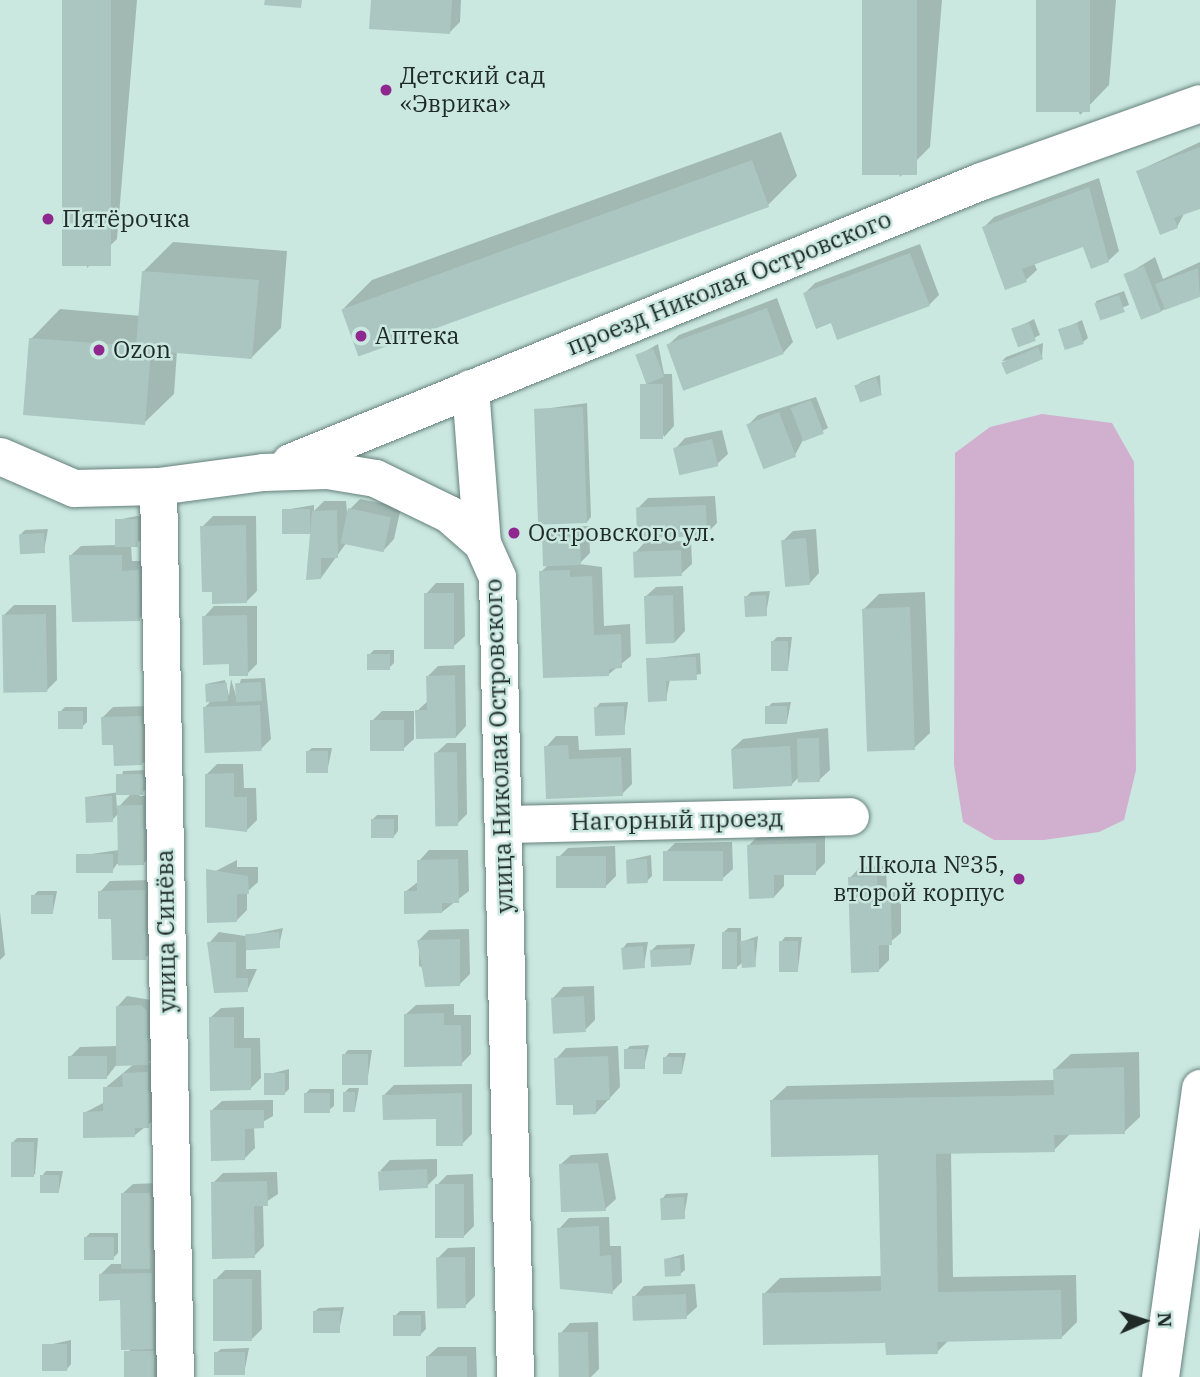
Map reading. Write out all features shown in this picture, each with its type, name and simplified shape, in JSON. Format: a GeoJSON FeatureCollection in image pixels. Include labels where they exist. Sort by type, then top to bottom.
{"type":"FeatureCollection","features":[{"type":"Feature","properties":{"kind":"street","name":"проезд Николая Островского"},"geometry":{"type":"LineString","coordinates":[[263,472],[385,428],[470,388],[981,181],[1200,103]]}},
{"type":"Feature","properties":{"kind":"street"},"geometry":{"type":"LineString","coordinates":[[470,388],[482,543]]}},
{"type":"Feature","properties":{"kind":"street","name":"улица Николая Островского"},"geometry":{"type":"LineString","coordinates":[[0,456],[74,488],[158,486],[263,472],[327,470],[374,478],[449,513],[482,543],[497,577],[514,1377]]}},
{"type":"Feature","properties":{"kind":"street","name":"улица Синёва"},"geometry":{"type":"LineString","coordinates":[[158,486],[174,1377]]}},
{"type":"Feature","properties":{"kind":"street","name":"Нагорный проезд"},"geometry":{"type":"LineString","coordinates":[[504,824],[850,816]]}},
{"type":"Feature","properties":{"kind":"street"},"geometry":{"type":"LineString","coordinates":[[1160,1377],[1200,1088]]}},
{"type":"Feature","properties":{"kind":"shaded area"},"geometry":{"type":"Polygon","coordinates":[[[1042,414],[1112,423],[1134,462],[1136,770],[1124,820],[1099,832],[1044,840],[994,840],[963,822],[954,765],[955,453],[990,427],[1042,414]]]}},
{"type":"Feature","properties":{"kind":"building"},"geometry":{"type":"Polygon","coordinates":[[[62,0],[111,0],[111,266],[62,266],[62,0]]]}},
{"type":"Feature","properties":{"kind":"building"},"geometry":{"type":"Polygon","coordinates":[[[265,0],[302,0],[301,8],[264,5],[265,0]]]}},
{"type":"Feature","properties":{"kind":"building"},"geometry":{"type":"Polygon","coordinates":[[[371,0],[452,0],[450,34],[369,29],[371,0]]]}},
{"type":"Feature","properties":{"kind":"building"},"geometry":{"type":"Polygon","coordinates":[[[862,0],[917,0],[917,175],[862,175],[862,0]]]}},
{"type":"Feature","properties":{"kind":"building"},"geometry":{"type":"Polygon","coordinates":[[[1036,0],[1090,0],[1090,112],[1036,112],[1036,0]]]}},
{"type":"Feature","properties":{"kind":"building"},"geometry":{"type":"Polygon","coordinates":[[[1200,147],[1200,209],[1174,218],[1178,228],[1160,235],[1136,171],[1200,147]]]}},
{"type":"Feature","properties":{"kind":"building"},"geometry":{"type":"Polygon","coordinates":[[[752,160],[769,207],[358,356],[341,309],[752,160]]]}},
{"type":"Feature","properties":{"kind":"building"},"geometry":{"type":"Polygon","coordinates":[[[1089,187],[1109,262],[1091,269],[1083,247],[1022,269],[1027,282],[1005,290],[982,227],[1089,187]]]}},
{"type":"Feature","properties":{"kind":"building"},"geometry":{"type":"Polygon","coordinates":[[[910,253],[930,306],[837,340],[831,323],[816,329],[803,293],[910,253]]]}},
{"type":"Feature","properties":{"kind":"building"},"geometry":{"type":"Polygon","coordinates":[[[1144,266],[1162,312],[1141,320],[1123,274],[1144,266]]]}},
{"type":"Feature","properties":{"kind":"building"},"geometry":{"type":"Polygon","coordinates":[[[1198,268],[1200,297],[1165,310],[1155,284],[1198,268]]]}},
{"type":"Feature","properties":{"kind":"building"},"geometry":{"type":"Polygon","coordinates":[[[142,271],[259,280],[252,359],[151,351],[145,425],[23,415],[29,338],[136,346],[142,271]]]}},
{"type":"Feature","properties":{"kind":"building"},"geometry":{"type":"Polygon","coordinates":[[[1119,295],[1125,312],[1100,320],[1094,303],[1119,295]]]}},
{"type":"Feature","properties":{"kind":"building"},"geometry":{"type":"Polygon","coordinates":[[[767,308],[784,354],[683,391],[666,345],[767,308]]]}},
{"type":"Feature","properties":{"kind":"building"},"geometry":{"type":"Polygon","coordinates":[[[1029,322],[1036,341],[1018,347],[1011,328],[1029,322]]]}},
{"type":"Feature","properties":{"kind":"building"},"geometry":{"type":"Polygon","coordinates":[[[1077,323],[1084,344],[1065,350],[1058,329],[1077,323]]]}},
{"type":"Feature","properties":{"kind":"building"},"geometry":{"type":"Polygon","coordinates":[[[1038,347],[1043,359],[1006,375],[1001,363],[1038,347]]]}},
{"type":"Feature","properties":{"kind":"building"},"geometry":{"type":"Polygon","coordinates":[[[653,348],[664,377],[646,384],[635,355],[653,348]]]}},
{"type":"Feature","properties":{"kind":"building"},"geometry":{"type":"Polygon","coordinates":[[[876,378],[882,395],[860,403],[854,385],[876,378]]]}},
{"type":"Feature","properties":{"kind":"building"},"geometry":{"type":"Polygon","coordinates":[[[640,384],[663,384],[663,439],[640,439],[640,384]]]}},
{"type":"Feature","properties":{"kind":"building"},"geometry":{"type":"Polygon","coordinates":[[[811,400],[824,434],[803,441],[790,408],[811,400]]]}},
{"type":"Feature","properties":{"kind":"building"},"geometry":{"type":"Polygon","coordinates":[[[583,407],[587,523],[538,525],[534,409],[583,407]]]}},
{"type":"Feature","properties":{"kind":"building"},"geometry":{"type":"Polygon","coordinates":[[[779,412],[796,457],[764,469],[746,425],[779,412]]]}},
{"type":"Feature","properties":{"kind":"building"},"geometry":{"type":"Polygon","coordinates":[[[712,439],[718,466],[679,475],[673,448],[712,439]]]}},
{"type":"Feature","properties":{"kind":"building"},"geometry":{"type":"Polygon","coordinates":[[[706,505],[707,536],[637,538],[636,507],[706,505]]]}},
{"type":"Feature","properties":{"kind":"building"},"geometry":{"type":"Polygon","coordinates":[[[348,508],[391,517],[384,552],[341,543],[348,508]]]}},
{"type":"Feature","properties":{"kind":"building"},"geometry":{"type":"Polygon","coordinates":[[[282,509],[310,509],[310,534],[282,534],[282,509]]]}},
{"type":"Feature","properties":{"kind":"building"},"geometry":{"type":"Polygon","coordinates":[[[337,510],[338,558],[321,558],[321,579],[306,580],[312,511],[337,510]]]}},
{"type":"Feature","properties":{"kind":"building"},"geometry":{"type":"Polygon","coordinates":[[[115,519],[138,519],[138,547],[115,547],[115,519]]]}},
{"type":"Feature","properties":{"kind":"building"},"geometry":{"type":"Polygon","coordinates":[[[246,525],[247,603],[212,604],[212,592],[202,592],[200,526],[246,525]]]}},
{"type":"Feature","properties":{"kind":"building"},"geometry":{"type":"Polygon","coordinates":[[[44,533],[45,553],[20,554],[19,534],[44,533]]]}},
{"type":"Feature","properties":{"kind":"building"},"geometry":{"type":"Polygon","coordinates":[[[580,536],[581,565],[543,566],[542,537],[580,536]]]}},
{"type":"Feature","properties":{"kind":"building"},"geometry":{"type":"Polygon","coordinates":[[[806,538],[810,585],[785,587],[781,540],[806,538]]]}},
{"type":"Feature","properties":{"kind":"building"},"geometry":{"type":"Polygon","coordinates":[[[681,550],[682,576],[634,578],[633,552],[681,550]]]}},
{"type":"Feature","properties":{"kind":"building"},"geometry":{"type":"Polygon","coordinates":[[[69,555],[122,555],[122,571],[139,570],[140,621],[72,622],[69,555]]]}},
{"type":"Feature","properties":{"kind":"building"},"geometry":{"type":"Polygon","coordinates":[[[570,570],[570,577],[592,576],[594,635],[621,634],[622,668],[609,669],[609,676],[543,678],[539,571],[570,570]]]}},
{"type":"Feature","properties":{"kind":"building"},"geometry":{"type":"Polygon","coordinates":[[[424,593],[454,593],[454,649],[424,649],[424,593]]]}},
{"type":"Feature","properties":{"kind":"building"},"geometry":{"type":"Polygon","coordinates":[[[673,595],[675,643],[646,644],[644,596],[673,595]]]}},
{"type":"Feature","properties":{"kind":"building"},"geometry":{"type":"Polygon","coordinates":[[[766,595],[767,616],[745,617],[744,596],[766,595]]]}},
{"type":"Feature","properties":{"kind":"building"},"geometry":{"type":"Polygon","coordinates":[[[910,607],[915,750],[867,752],[862,609],[910,607]]]}},
{"type":"Feature","properties":{"kind":"building"},"geometry":{"type":"Polygon","coordinates":[[[46,614],[47,692],[3,693],[2,615],[46,614]]]}},
{"type":"Feature","properties":{"kind":"building"},"geometry":{"type":"Polygon","coordinates":[[[247,615],[248,676],[229,676],[229,664],[203,665],[202,616],[247,615]]]}},
{"type":"Feature","properties":{"kind":"building"},"geometry":{"type":"Polygon","coordinates":[[[771,641],[788,641],[788,671],[771,671],[771,641]]]}},
{"type":"Feature","properties":{"kind":"building"},"geometry":{"type":"Polygon","coordinates":[[[367,654],[390,654],[390,670],[367,670],[367,654]]]}},
{"type":"Feature","properties":{"kind":"building"},"geometry":{"type":"Polygon","coordinates":[[[696,657],[697,680],[666,681],[667,701],[648,702],[646,658],[696,657]]]}},
{"type":"Feature","properties":{"kind":"building"},"geometry":{"type":"Polygon","coordinates":[[[455,675],[456,738],[416,739],[415,710],[427,710],[426,676],[455,675]]]}},
{"type":"Feature","properties":{"kind":"building"},"geometry":{"type":"Polygon","coordinates":[[[261,682],[262,701],[236,702],[235,683],[261,682]]]}},
{"type":"Feature","properties":{"kind":"building"},"geometry":{"type":"Polygon","coordinates":[[[227,683],[228,701],[206,702],[205,684],[227,683]]]}},
{"type":"Feature","properties":{"kind":"building"},"geometry":{"type":"Polygon","coordinates":[[[260,705],[262,751],[205,753],[203,707],[260,705]]]}},
{"type":"Feature","properties":{"kind":"building"},"geometry":{"type":"Polygon","coordinates":[[[624,706],[625,735],[595,736],[594,707],[624,706]]]}},
{"type":"Feature","properties":{"kind":"building"},"geometry":{"type":"Polygon","coordinates":[[[765,706],[787,706],[787,724],[765,724],[765,706]]]}},
{"type":"Feature","properties":{"kind":"building"},"geometry":{"type":"Polygon","coordinates":[[[58,711],[83,711],[83,729],[58,729],[58,711]]]}},
{"type":"Feature","properties":{"kind":"building"},"geometry":{"type":"Polygon","coordinates":[[[142,716],[142,765],[114,766],[113,745],[102,745],[101,717],[142,716]]]}},
{"type":"Feature","properties":{"kind":"building"},"geometry":{"type":"Polygon","coordinates":[[[370,720],[404,720],[404,751],[370,751],[370,720]]]}},
{"type":"Feature","properties":{"kind":"building"},"geometry":{"type":"Polygon","coordinates":[[[797,738],[819,738],[820,782],[798,782],[797,738]]]}},
{"type":"Feature","properties":{"kind":"building"},"geometry":{"type":"Polygon","coordinates":[[[568,745],[569,759],[621,757],[623,796],[546,799],[544,746],[568,745]]]}},
{"type":"Feature","properties":{"kind":"building"},"geometry":{"type":"Polygon","coordinates":[[[790,746],[792,786],[733,789],[731,749],[790,746]]]}},
{"type":"Feature","properties":{"kind":"building"},"geometry":{"type":"Polygon","coordinates":[[[306,751],[328,751],[328,773],[306,773],[306,751]]]}},
{"type":"Feature","properties":{"kind":"building"},"geometry":{"type":"Polygon","coordinates":[[[434,752],[457,752],[458,826],[435,826],[434,752]]]}},
{"type":"Feature","properties":{"kind":"building"},"geometry":{"type":"Polygon","coordinates":[[[234,773],[234,797],[247,797],[247,832],[205,827],[205,774],[234,773]]]}},
{"type":"Feature","properties":{"kind":"building"},"geometry":{"type":"Polygon","coordinates":[[[116,774],[143,774],[143,795],[116,795],[116,774]]]}},
{"type":"Feature","properties":{"kind":"building"},"geometry":{"type":"Polygon","coordinates":[[[112,796],[113,822],[86,823],[85,797],[112,796]]]}},
{"type":"Feature","properties":{"kind":"building"},"geometry":{"type":"Polygon","coordinates":[[[117,805],[143,805],[144,865],[118,865],[117,805]]]}},
{"type":"Feature","properties":{"kind":"building"},"geometry":{"type":"Polygon","coordinates":[[[371,819],[394,819],[394,838],[371,838],[371,819]]]}},
{"type":"Feature","properties":{"kind":"building"},"geometry":{"type":"Polygon","coordinates":[[[816,843],[816,875],[774,875],[774,898],[749,899],[747,845],[816,843]]]}},
{"type":"Feature","properties":{"kind":"building"},"geometry":{"type":"Polygon","coordinates":[[[663,851],[723,851],[723,881],[663,881],[663,851]]]}},
{"type":"Feature","properties":{"kind":"building"},"geometry":{"type":"Polygon","coordinates":[[[76,854],[113,854],[113,873],[76,873],[76,854]]]}},
{"type":"Feature","properties":{"kind":"building"},"geometry":{"type":"Polygon","coordinates":[[[556,856],[606,856],[606,888],[556,888],[556,856]]]}},
{"type":"Feature","properties":{"kind":"building"},"geometry":{"type":"Polygon","coordinates":[[[458,859],[459,903],[442,903],[442,913],[404,914],[404,891],[417,891],[417,860],[458,859]]]}},
{"type":"Feature","properties":{"kind":"building"},"geometry":{"type":"Polygon","coordinates":[[[647,859],[648,883],[627,884],[626,860],[647,859]]]}},
{"type":"Feature","properties":{"kind":"building"},"geometry":{"type":"Polygon","coordinates":[[[206,869],[248,876],[249,894],[237,894],[237,922],[207,923],[206,869]]]}},
{"type":"Feature","properties":{"kind":"building"},"geometry":{"type":"Polygon","coordinates":[[[877,876],[878,901],[891,901],[892,945],[879,945],[879,972],[851,973],[848,877],[877,876]]]}},
{"type":"Feature","properties":{"kind":"building"},"geometry":{"type":"Polygon","coordinates":[[[145,890],[146,960],[112,960],[111,919],[98,919],[98,891],[145,890]]]}},
{"type":"Feature","properties":{"kind":"building"},"geometry":{"type":"Polygon","coordinates":[[[31,895],[53,895],[53,914],[31,914],[31,895]]]}},
{"type":"Feature","properties":{"kind":"building"},"geometry":{"type":"Polygon","coordinates":[[[279,932],[280,948],[246,950],[245,934],[279,932]]]}},
{"type":"Feature","properties":{"kind":"building"},"geometry":{"type":"Polygon","coordinates":[[[722,932],[737,932],[737,969],[722,969],[722,932]]]}},
{"type":"Feature","properties":{"kind":"building"},"geometry":{"type":"Polygon","coordinates":[[[460,939],[460,986],[425,987],[417,940],[460,939]]]}},
{"type":"Feature","properties":{"kind":"building"},"geometry":{"type":"Polygon","coordinates":[[[754,940],[756,967],[742,968],[740,941],[754,940]]]}},
{"type":"Feature","properties":{"kind":"building"},"geometry":{"type":"Polygon","coordinates":[[[779,941],[798,941],[798,972],[779,972],[779,941]]]}},
{"type":"Feature","properties":{"kind":"building"},"geometry":{"type":"Polygon","coordinates":[[[207,942],[236,942],[236,978],[248,978],[248,992],[214,993],[207,942]]]}},
{"type":"Feature","properties":{"kind":"building"},"geometry":{"type":"Polygon","coordinates":[[[643,946],[645,968],[623,970],[621,948],[643,946]]]}},
{"type":"Feature","properties":{"kind":"building"},"geometry":{"type":"Polygon","coordinates":[[[690,948],[691,965],[651,967],[650,950],[690,948]]]}},
{"type":"Feature","properties":{"kind":"building"},"geometry":{"type":"Polygon","coordinates":[[[584,996],[586,1032],[553,1034],[551,998],[584,996]]]}},
{"type":"Feature","properties":{"kind":"building"},"geometry":{"type":"Polygon","coordinates":[[[141,1005],[147,1011],[148,1065],[116,1066],[116,1006],[141,1005]]]}},
{"type":"Feature","properties":{"kind":"building"},"geometry":{"type":"Polygon","coordinates":[[[444,1013],[444,1025],[461,1025],[462,1066],[404,1067],[404,1014],[444,1013]]]}},
{"type":"Feature","properties":{"kind":"building"},"geometry":{"type":"Polygon","coordinates":[[[209,1017],[234,1017],[234,1048],[251,1048],[251,1090],[210,1091],[209,1017]]]}},
{"type":"Feature","properties":{"kind":"building"},"geometry":{"type":"Polygon","coordinates":[[[624,1049],[645,1049],[645,1069],[624,1069],[624,1049]]]}},
{"type":"Feature","properties":{"kind":"building"},"geometry":{"type":"Polygon","coordinates":[[[342,1054],[368,1054],[368,1085],[342,1085],[342,1054]]]}},
{"type":"Feature","properties":{"kind":"building"},"geometry":{"type":"Polygon","coordinates":[[[68,1056],[107,1056],[107,1079],[68,1079],[68,1056]]]}},
{"type":"Feature","properties":{"kind":"building"},"geometry":{"type":"Polygon","coordinates":[[[608,1056],[610,1100],[596,1100],[596,1114],[573,1115],[573,1105],[556,1105],[554,1058],[608,1056]]]}},
{"type":"Feature","properties":{"kind":"building"},"geometry":{"type":"Polygon","coordinates":[[[663,1057],[682,1057],[682,1074],[663,1074],[663,1057]]]}},
{"type":"Feature","properties":{"kind":"building"},"geometry":{"type":"Polygon","coordinates":[[[1124,1067],[1125,1134],[1054,1135],[1055,1152],[936,1154],[938,1292],[1061,1290],[1062,1339],[937,1342],[938,1354],[886,1355],[885,1343],[763,1345],[762,1293],[881,1291],[878,1155],[771,1157],[770,1100],[1054,1095],[1053,1069],[1124,1067]]]}},
{"type":"Feature","properties":{"kind":"building"},"geometry":{"type":"Polygon","coordinates":[[[148,1072],[149,1128],[135,1128],[135,1137],[83,1138],[83,1112],[103,1111],[103,1087],[123,1087],[122,1073],[148,1072]]]}},
{"type":"Feature","properties":{"kind":"building"},"geometry":{"type":"Polygon","coordinates":[[[264,1073],[285,1073],[285,1095],[264,1095],[264,1073]]]}},
{"type":"Feature","properties":{"kind":"building"},"geometry":{"type":"Polygon","coordinates":[[[343,1092],[355,1092],[355,1112],[343,1112],[343,1092]]]}},
{"type":"Feature","properties":{"kind":"building"},"geometry":{"type":"Polygon","coordinates":[[[304,1093],[330,1093],[330,1113],[304,1113],[304,1093]]]}},
{"type":"Feature","properties":{"kind":"building"},"geometry":{"type":"Polygon","coordinates":[[[462,1093],[463,1146],[436,1146],[436,1119],[383,1120],[382,1095],[462,1093]]]}},
{"type":"Feature","properties":{"kind":"building"},"geometry":{"type":"Polygon","coordinates":[[[210,1110],[264,1110],[264,1128],[245,1129],[245,1160],[211,1161],[210,1110]]]}},
{"type":"Feature","properties":{"kind":"building"},"geometry":{"type":"Polygon","coordinates":[[[11,1142],[34,1142],[34,1177],[11,1177],[11,1142]]]}},
{"type":"Feature","properties":{"kind":"building"},"geometry":{"type":"Polygon","coordinates":[[[598,1163],[606,1211],[561,1212],[559,1164],[598,1163]]]}},
{"type":"Feature","properties":{"kind":"building"},"geometry":{"type":"Polygon","coordinates":[[[427,1169],[428,1188],[379,1191],[378,1172],[427,1169]]]}},
{"type":"Feature","properties":{"kind":"building"},"geometry":{"type":"Polygon","coordinates":[[[40,1175],[59,1175],[59,1193],[40,1193],[40,1175]]]}},
{"type":"Feature","properties":{"kind":"building"},"geometry":{"type":"Polygon","coordinates":[[[267,1181],[268,1206],[254,1206],[255,1258],[212,1259],[211,1182],[267,1181]]]}},
{"type":"Feature","properties":{"kind":"building"},"geometry":{"type":"Polygon","coordinates":[[[435,1184],[464,1184],[464,1238],[435,1238],[435,1184]]]}},
{"type":"Feature","properties":{"kind":"building"},"geometry":{"type":"Polygon","coordinates":[[[121,1193],[150,1193],[150,1269],[121,1269],[121,1193]]]}},
{"type":"Feature","properties":{"kind":"building"},"geometry":{"type":"Polygon","coordinates":[[[684,1197],[685,1219],[661,1220],[660,1198],[684,1197]]]}},
{"type":"Feature","properties":{"kind":"building"},"geometry":{"type":"Polygon","coordinates":[[[599,1226],[600,1256],[611,1255],[613,1294],[560,1289],[557,1228],[599,1226]]]}},
{"type":"Feature","properties":{"kind":"building"},"geometry":{"type":"Polygon","coordinates":[[[84,1237],[114,1237],[114,1260],[84,1260],[84,1237]]]}},
{"type":"Feature","properties":{"kind":"building"},"geometry":{"type":"Polygon","coordinates":[[[465,1257],[466,1308],[437,1308],[436,1258],[465,1257]]]}},
{"type":"Feature","properties":{"kind":"building"},"geometry":{"type":"Polygon","coordinates":[[[680,1258],[681,1276],[665,1277],[664,1259],[680,1258]]]}},
{"type":"Feature","properties":{"kind":"building"},"geometry":{"type":"Polygon","coordinates":[[[152,1273],[153,1349],[121,1350],[120,1300],[99,1301],[99,1274],[152,1273]]]}},
{"type":"Feature","properties":{"kind":"building"},"geometry":{"type":"Polygon","coordinates":[[[213,1279],[252,1279],[252,1341],[213,1341],[213,1279]]]}},
{"type":"Feature","properties":{"kind":"building"},"geometry":{"type":"Polygon","coordinates":[[[686,1294],[687,1319],[633,1321],[632,1296],[686,1294]]]}},
{"type":"Feature","properties":{"kind":"building"},"geometry":{"type":"Polygon","coordinates":[[[313,1311],[340,1311],[340,1333],[313,1333],[313,1311]]]}},
{"type":"Feature","properties":{"kind":"building"},"geometry":{"type":"Polygon","coordinates":[[[393,1315],[421,1315],[421,1336],[393,1336],[393,1315]]]}},
{"type":"Feature","properties":{"kind":"building"},"geometry":{"type":"Polygon","coordinates":[[[588,1332],[589,1377],[559,1377],[558,1333],[588,1332]]]}},
{"type":"Feature","properties":{"kind":"building"},"geometry":{"type":"Polygon","coordinates":[[[42,1344],[67,1344],[67,1371],[42,1371],[42,1344]]]}},
{"type":"Feature","properties":{"kind":"building"},"geometry":{"type":"Polygon","coordinates":[[[124,1351],[154,1351],[154,1377],[124,1377],[124,1351]]]}},
{"type":"Feature","properties":{"kind":"building"},"geometry":{"type":"Polygon","coordinates":[[[214,1352],[245,1352],[245,1375],[214,1375],[214,1352]]]}},
{"type":"Feature","properties":{"kind":"building"},"geometry":{"type":"Polygon","coordinates":[[[426,1356],[467,1356],[467,1377],[426,1377],[426,1356]]]}},
{"type":"Feature","properties":{"kind":"place","name":"Детский сад «Эврика»"},"geometry":{"type":"Point","coordinates":[386,90]}},
{"type":"Feature","properties":{"kind":"place","name":"Пятёрочка"},"geometry":{"type":"Point","coordinates":[48,219]}},
{"type":"Feature","properties":{"kind":"place","name":"Аптека"},"geometry":{"type":"Point","coordinates":[361,336]}},
{"type":"Feature","properties":{"kind":"place","name":"Ozon"},"geometry":{"type":"Point","coordinates":[99,350]}},
{"type":"Feature","properties":{"kind":"place","name":"Островского ул."},"geometry":{"type":"Point","coordinates":[514,533]}},
{"type":"Feature","properties":{"kind":"place","name":"Школа №35, второй корпус"},"geometry":{"type":"Point","coordinates":[1019,879]}}]}
